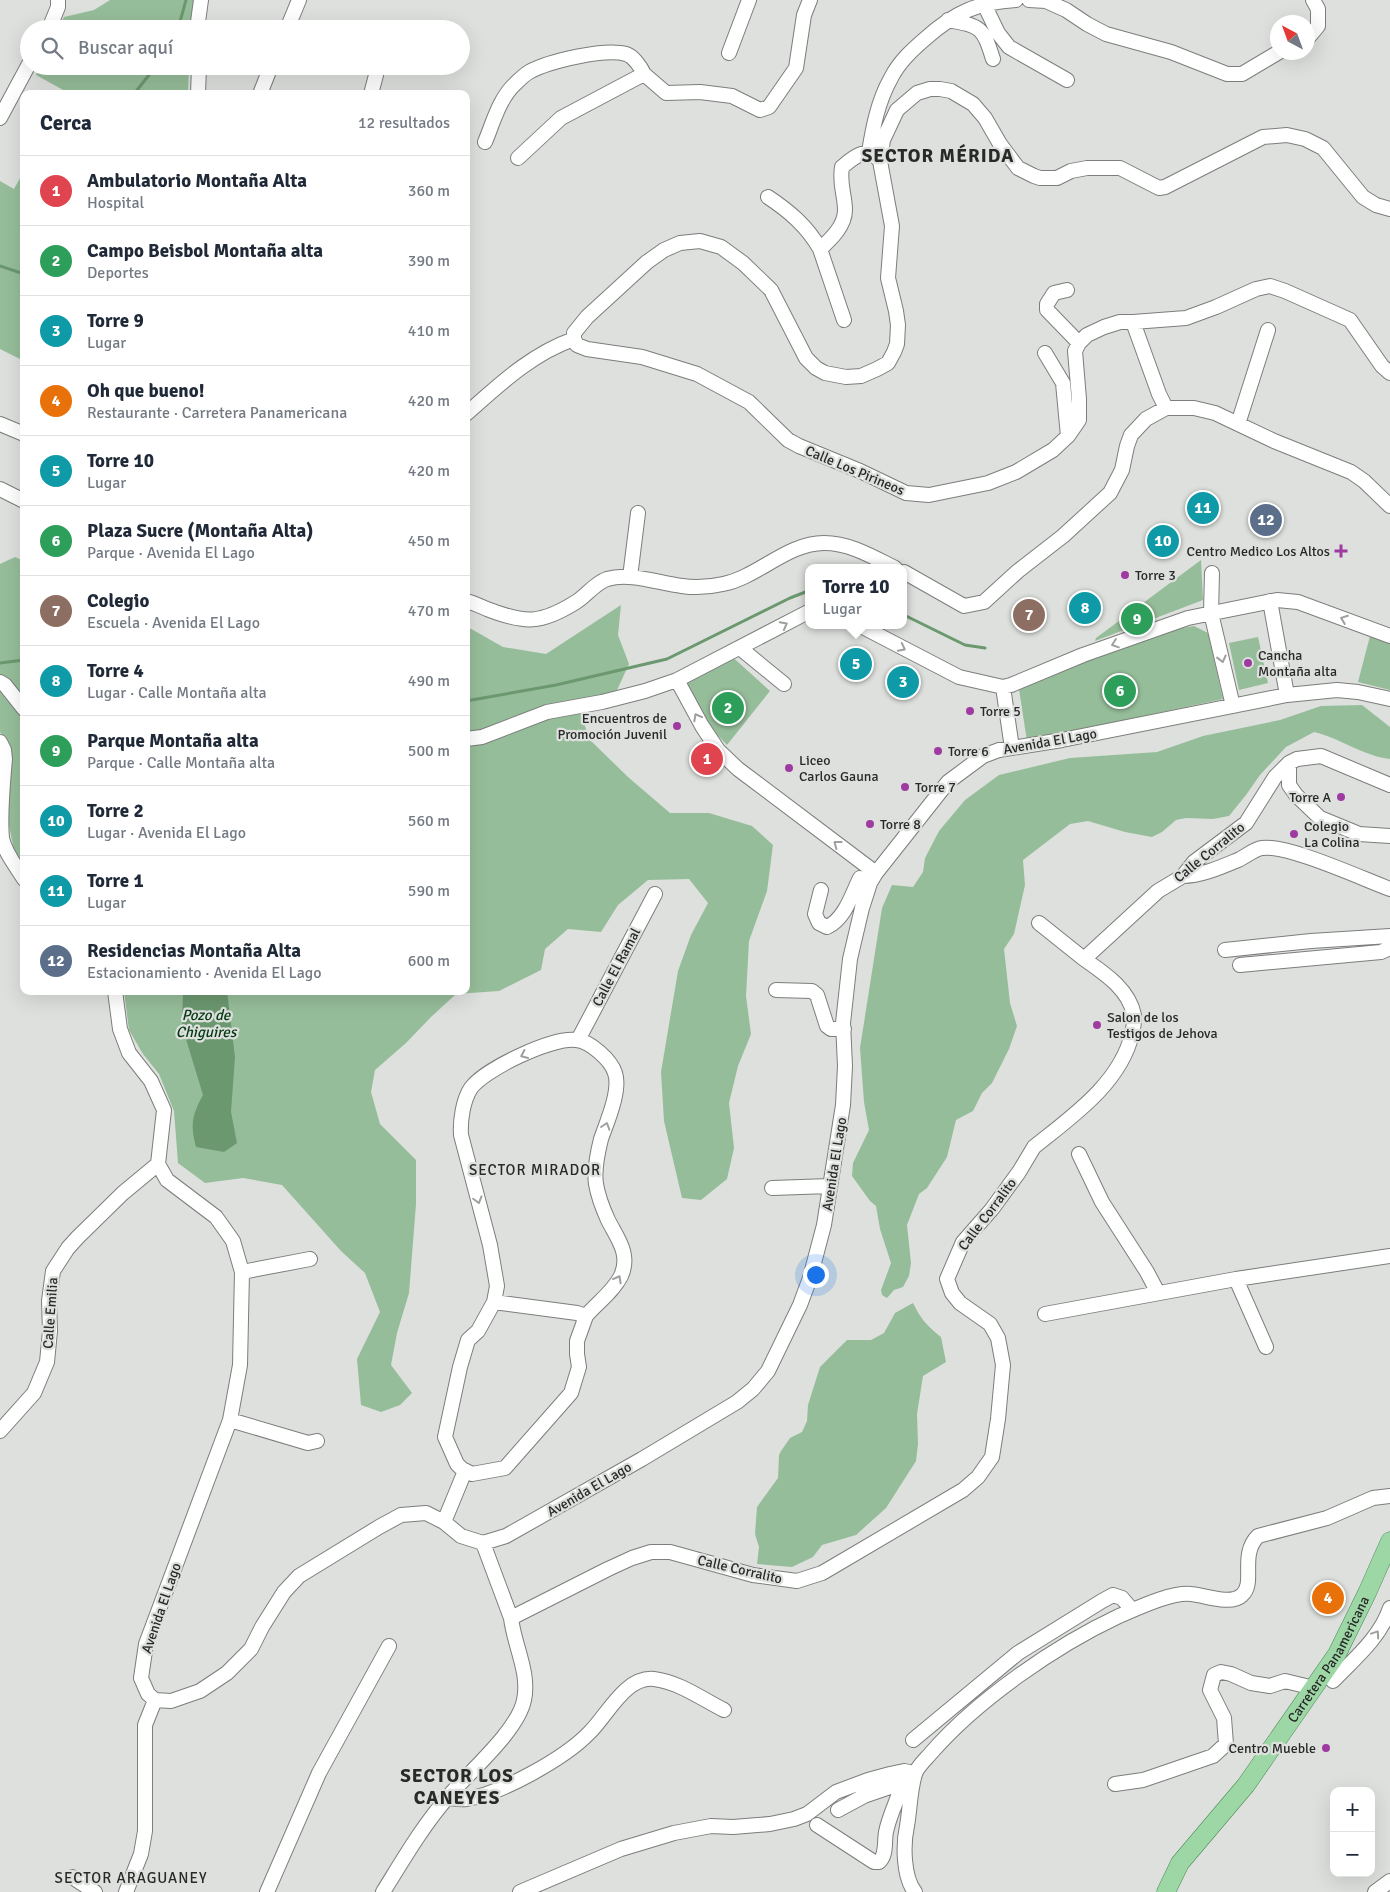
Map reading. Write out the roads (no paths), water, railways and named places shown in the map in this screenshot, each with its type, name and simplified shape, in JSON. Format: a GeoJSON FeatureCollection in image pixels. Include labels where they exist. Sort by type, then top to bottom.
{"type":"FeatureCollection","features":[{"type":"Feature","properties":{"kind":"main road","name":"Carretera Panamericana"},"geometry":{"type":"LineString","coordinates":[[1166,1892],[1180,1863],[1246,1785],[1337,1654],[1390,1540]]}},
{"type":"Feature","properties":{"kind":"main road","name":"Carretera Panamericana"},"geometry":{"type":"LineString","coordinates":[[1175,1892],[1188,1865],[1252,1791],[1333,1681],[1362,1632],[1390,1568]]}},
{"type":"Feature","properties":{"kind":"street"},"geometry":{"type":"LineString","coordinates":[[53,20],[58,7],[58,0]]}},
{"type":"Feature","properties":{"kind":"street"},"geometry":{"type":"LineString","coordinates":[[198,20],[201,0]]}},
{"type":"Feature","properties":{"kind":"street"},"geometry":{"type":"LineString","coordinates":[[291,20],[299,0]]}},
{"type":"Feature","properties":{"kind":"street"},"geometry":{"type":"LineString","coordinates":[[729,53],[749,0]]}},
{"type":"Feature","properties":{"kind":"street"},"geometry":{"type":"LineString","coordinates":[[485,142],[502,101],[513,86],[528,72],[592,53],[627,54],[644,74],[666,92],[708,92],[732,96],[760,110],[769,107],[796,68],[804,15],[810,0]]}},
{"type":"Feature","properties":{"kind":"street"},"geometry":{"type":"LineString","coordinates":[[470,410],[512,373],[558,345],[574,339],[574,333],[587,317],[647,262],[664,250],[680,243],[700,241],[721,247],[743,263],[771,290],[806,358],[816,368],[825,373],[862,376],[888,363],[897,344],[898,325],[888,278],[892,226],[874,157],[873,126],[889,80],[908,54],[948,20],[971,8],[984,4],[1016,0]]}},
{"type":"Feature","properties":{"kind":"street"},"geometry":{"type":"LineString","coordinates":[[1029,0],[1046,1],[1066,10],[1106,34],[1171,52],[1226,74],[1242,74],[1270,57]]}},
{"type":"Feature","properties":{"kind":"street"},"geometry":{"type":"LineString","coordinates":[[1313,0],[1318,9],[1318,26],[1315,30]]}},
{"type":"Feature","properties":{"kind":"street"},"geometry":{"type":"LineString","coordinates":[[984,4],[998,33],[1009,47],[1068,80]]}},
{"type":"Feature","properties":{"kind":"street"},"geometry":{"type":"LineString","coordinates":[[948,20],[976,27],[982,32],[987,39],[993,59]]}},
{"type":"Feature","properties":{"kind":"street"},"geometry":{"type":"LineString","coordinates":[[518,158],[561,118],[644,74]]}},
{"type":"Feature","properties":{"kind":"street"},"geometry":{"type":"LineString","coordinates":[[0,117],[23,75]]}},
{"type":"Feature","properties":{"kind":"street"},"geometry":{"type":"LineString","coordinates":[[198,90],[199,75]]}},
{"type":"Feature","properties":{"kind":"street"},"geometry":{"type":"LineString","coordinates":[[262,90],[267,75]]}},
{"type":"Feature","properties":{"kind":"street"},"geometry":{"type":"LineString","coordinates":[[372,90],[376,75]]}},
{"type":"Feature","properties":{"kind":"street"},"geometry":{"type":"LineString","coordinates":[[874,157],[897,110],[917,93],[930,89],[940,89],[951,91],[973,104],[985,118],[1000,144],[1018,168],[1040,178],[1057,178],[1071,171],[1087,168],[1120,168],[1159,188],[1165,187],[1262,137],[1287,134],[1306,139],[1323,148],[1358,193],[1376,205],[1390,209]]}},
{"type":"Feature","properties":{"kind":"street"},"geometry":{"type":"LineString","coordinates":[[820,248],[829,241],[843,221],[845,210],[840,186],[842,168],[851,159],[874,157]]}},
{"type":"Feature","properties":{"kind":"street"},"geometry":{"type":"LineString","coordinates":[[768,197],[790,212],[808,231],[820,248],[844,320]]}},
{"type":"Feature","properties":{"kind":"street"},"geometry":{"type":"LineString","coordinates":[[1067,290],[1054,293],[1046,304],[1047,310],[1078,343],[1087,335],[1104,326],[1120,322],[1186,318],[1256,289],[1270,286],[1350,320],[1382,366],[1390,373]]}},
{"type":"Feature","properties":{"kind":"street"},"geometry":{"type":"LineString","coordinates":[[1133,322],[1159,394],[1166,408]]}},
{"type":"Feature","properties":{"kind":"street"},"geometry":{"type":"LineString","coordinates":[[1238,424],[1268,330]]}},
{"type":"Feature","properties":{"kind":"street","name":"Calle Los Pirineos"},"geometry":{"type":"LineString","coordinates":[[574,339],[577,344],[587,349],[642,357],[697,374],[749,402],[788,440],[799,446],[906,493],[929,495],[988,483],[1016,472],[1053,450],[1068,436],[1079,420],[1075,351],[1078,343]]}},
{"type":"Feature","properties":{"kind":"street"},"geometry":{"type":"LineString","coordinates":[[1045,353],[1063,382],[1068,436]]}},
{"type":"Feature","properties":{"kind":"street"},"geometry":{"type":"LineString","coordinates":[[907,574],[964,606],[984,602],[1018,571],[1063,536],[1110,493],[1122,470],[1127,446],[1132,435],[1146,419],[1166,408],[1194,408],[1215,413],[1274,441],[1351,472],[1364,481],[1390,506]]}},
{"type":"Feature","properties":{"kind":"street"},"geometry":{"type":"LineString","coordinates":[[0,424],[20,432]]}},
{"type":"Feature","properties":{"kind":"street"},"geometry":{"type":"LineString","coordinates":[[0,489],[20,499]]}},
{"type":"Feature","properties":{"kind":"street"},"geometry":{"type":"LineString","coordinates":[[630,577],[638,512]]}},
{"type":"Feature","properties":{"kind":"street"},"geometry":{"type":"LineString","coordinates":[[470,602],[515,618],[531,621],[563,610],[579,601],[605,580],[630,577],[683,586],[722,584],[742,579],[793,551],[822,543],[856,549],[887,564]]}},
{"type":"Feature","properties":{"kind":"street"},"geometry":{"type":"LineString","coordinates":[[1212,573],[1211,613],[1233,706]]}},
{"type":"Feature","properties":{"kind":"street"},"geometry":{"type":"LineString","coordinates":[[1270,601],[1286,695]]}},
{"type":"Feature","properties":{"kind":"street"},"geometry":{"type":"LineString","coordinates":[[867,629],[959,677],[1003,687],[1083,655],[1188,618],[1270,601],[1298,602],[1390,636]]}},
{"type":"Feature","properties":{"kind":"street"},"geometry":{"type":"LineString","coordinates":[[470,738],[482,737],[547,712],[602,702],[645,691],[677,680],[805,614]]}},
{"type":"Feature","properties":{"kind":"street"},"geometry":{"type":"LineString","coordinates":[[740,648],[784,684]]}},
{"type":"Feature","properties":{"kind":"street"},"geometry":{"type":"LineString","coordinates":[[677,680],[702,726],[718,750],[738,770],[873,878]]}},
{"type":"Feature","properties":{"kind":"street"},"geometry":{"type":"LineString","coordinates":[[0,682],[5,685],[20,704]]}},
{"type":"Feature","properties":{"kind":"street"},"geometry":{"type":"LineString","coordinates":[[1003,687],[1012,748]]}},
{"type":"Feature","properties":{"kind":"street","name":"Avenida El Lago"},"geometry":{"type":"LineString","coordinates":[[482,1543],[506,1536],[634,1464],[737,1402],[753,1389],[768,1371],[800,1305],[810,1278],[824,1225],[843,1105],[844,1029],[850,959],[862,908],[873,878],[948,782],[983,756],[999,750],[1286,695],[1337,690],[1358,692],[1390,700]]}},
{"type":"Feature","properties":{"kind":"street"},"geometry":{"type":"LineString","coordinates":[[0,742],[4,750],[5,760],[0,822],[1,837],[6,851],[20,873]]}},
{"type":"Feature","properties":{"kind":"street"},"geometry":{"type":"LineString","coordinates":[[1390,785],[1322,756],[1297,759],[1288,763],[1289,785],[1296,795],[1320,818],[1359,834],[1390,836]]}},
{"type":"Feature","properties":{"kind":"street","name":"Calle Corralito"},"geometry":{"type":"LineString","coordinates":[[512,1618],[608,1569],[651,1552],[670,1552],[753,1575],[797,1581],[802,1580],[822,1573],[842,1562],[962,1490],[978,1477],[992,1457],[998,1420],[1003,1365],[998,1338],[990,1324],[960,1303],[952,1293],[947,1279],[963,1242],[992,1209],[1019,1172],[1034,1147],[1070,1118],[1100,1090],[1117,1067],[1129,1046],[1134,1027],[1134,1015],[1130,1005],[1116,983],[1084,959],[1158,891],[1183,876],[1194,862],[1246,823],[1275,778],[1288,763]]}},
{"type":"Feature","properties":{"kind":"street"},"geometry":{"type":"LineString","coordinates":[[1183,876],[1191,876],[1211,870],[1261,848],[1280,849],[1390,888]]}},
{"type":"Feature","properties":{"kind":"street"},"geometry":{"type":"LineString","coordinates":[[821,890],[815,914],[819,923],[827,926],[834,924],[842,914],[860,878],[873,878]]}},
{"type":"Feature","properties":{"kind":"street","name":"Calle El Ramal"},"geometry":{"type":"LineString","coordinates":[[578,1040],[655,894]]}},
{"type":"Feature","properties":{"kind":"street"},"geometry":{"type":"LineString","coordinates":[[1039,924],[1084,959]]}},
{"type":"Feature","properties":{"kind":"street"},"geometry":{"type":"LineString","coordinates":[[1225,950],[1311,941],[1390,936]]}},
{"type":"Feature","properties":{"kind":"street"},"geometry":{"type":"LineString","coordinates":[[1240,966],[1380,952],[1390,948]]}},
{"type":"Feature","properties":{"kind":"street"},"geometry":{"type":"LineString","coordinates":[[776,990],[812,990],[817,994],[827,1026],[831,1029],[844,1029]]}},
{"type":"Feature","properties":{"kind":"street"},"geometry":{"type":"LineString","coordinates":[[116,995],[120,1028],[129,1053],[151,1082],[164,1110],[158,1164]]}},
{"type":"Feature","properties":{"kind":"street"},"geometry":{"type":"LineString","coordinates":[[578,1040],[601,1053],[609,1061],[615,1071],[617,1080],[606,1129],[601,1140],[596,1179],[597,1193],[608,1220],[618,1237],[625,1262],[621,1276],[611,1290],[586,1316],[577,1341],[579,1367],[571,1393],[505,1468],[472,1474],[465,1471],[458,1464],[450,1450],[445,1437],[446,1428],[468,1340],[478,1331],[494,1302],[497,1286],[490,1245],[460,1135],[460,1122],[470,1089],[479,1079],[544,1045],[556,1041],[578,1040]]}},
{"type":"Feature","properties":{"kind":"street"},"geometry":{"type":"LineString","coordinates":[[1079,1154],[1102,1202],[1147,1272],[1158,1293]]}},
{"type":"Feature","properties":{"kind":"street","name":"Avenida El Lago"},"geometry":{"type":"LineString","coordinates":[[155,1700],[148,1694],[141,1678],[146,1644],[230,1420],[240,1365],[242,1326],[242,1272],[233,1241],[216,1217],[167,1180],[158,1164]]}},
{"type":"Feature","properties":{"kind":"street","name":"Calle Emilia"},"geometry":{"type":"LineString","coordinates":[[0,1431],[34,1394],[47,1362],[50,1331],[49,1301],[53,1271],[68,1248],[78,1237],[123,1193],[158,1164]]}},
{"type":"Feature","properties":{"kind":"street"},"geometry":{"type":"LineString","coordinates":[[772,1188],[830,1186]]}},
{"type":"Feature","properties":{"kind":"street"},"geometry":{"type":"LineString","coordinates":[[1045,1314],[1236,1279],[1390,1256]]}},
{"type":"Feature","properties":{"kind":"street"},"geometry":{"type":"LineString","coordinates":[[242,1272],[310,1259]]}},
{"type":"Feature","properties":{"kind":"street"},"geometry":{"type":"LineString","coordinates":[[1236,1279],[1266,1347]]}},
{"type":"Feature","properties":{"kind":"street"},"geometry":{"type":"LineString","coordinates":[[494,1302],[577,1313],[586,1316]]}},
{"type":"Feature","properties":{"kind":"street"},"geometry":{"type":"LineString","coordinates":[[230,1420],[308,1443],[317,1440]]}},
{"type":"Feature","properties":{"kind":"street"},"geometry":{"type":"LineString","coordinates":[[444,1522],[465,1471]]}},
{"type":"Feature","properties":{"kind":"street"},"geometry":{"type":"LineString","coordinates":[[817,1824],[874,1862],[879,1862],[884,1855],[885,1834],[891,1810],[907,1776],[988,1699],[1025,1671],[1102,1624],[1132,1610],[1164,1599],[1189,1594],[1218,1599],[1235,1599],[1242,1595],[1247,1588],[1248,1552],[1251,1543],[1258,1536],[1327,1518],[1373,1498],[1390,1496]]}},
{"type":"Feature","properties":{"kind":"street"},"geometry":{"type":"LineString","coordinates":[[126,1892],[141,1854],[145,1832],[145,1725],[155,1700],[171,1701],[200,1690],[227,1673],[251,1649],[262,1627],[284,1592],[299,1576],[401,1516],[426,1513],[444,1522],[460,1536],[482,1543],[512,1618],[525,1681],[524,1701],[513,1724],[447,1798],[418,1836],[383,1892]]}},
{"type":"Feature","properties":{"kind":"street"},"geometry":{"type":"LineString","coordinates":[[913,1740],[1018,1653],[1102,1601],[1114,1595],[1122,1598],[1132,1610]]}},
{"type":"Feature","properties":{"kind":"street"},"geometry":{"type":"LineString","coordinates":[[1333,1681],[1371,1641],[1386,1619],[1390,1608]]}},
{"type":"Feature","properties":{"kind":"street"},"geometry":{"type":"LineString","coordinates":[[267,1892],[319,1773],[389,1646]]}},
{"type":"Feature","properties":{"kind":"street"},"geometry":{"type":"LineString","coordinates":[[1115,1784],[1143,1780],[1213,1756],[1226,1744],[1224,1718],[1210,1690],[1214,1675],[1221,1672],[1231,1674],[1251,1683],[1270,1686],[1285,1681],[1314,1688]]}},
{"type":"Feature","properties":{"kind":"street"},"geometry":{"type":"LineString","coordinates":[[447,1798],[464,1799],[482,1795],[524,1778],[566,1752],[590,1733],[605,1712],[628,1689],[638,1682],[653,1679],[678,1686],[724,1710]]}},
{"type":"Feature","properties":{"kind":"street"},"geometry":{"type":"LineString","coordinates":[[838,1810],[907,1776]]}},
{"type":"Feature","properties":{"kind":"street"},"geometry":{"type":"LineString","coordinates":[[520,1892],[622,1849],[674,1833],[711,1826],[770,1824],[794,1819],[807,1814],[836,1792],[868,1780],[907,1776]]}},
{"type":"Feature","properties":{"kind":"street"},"geometry":{"type":"LineString","coordinates":[[907,1776],[905,1860],[912,1888],[915,1892]]}},
{"type":"Feature","properties":{"kind":"street"},"geometry":{"type":"LineString","coordinates":[[72,1877],[95,1892]]}},
{"type":"Feature","properties":{"kind":"street"},"geometry":{"type":"LineString","coordinates":[[1375,1892],[1390,1881]]}},
{"type":"Feature","properties":{"kind":"water","name":"Pozo de Chiguires"},"geometry":{"type":"Polygon","coordinates":[[[183,995],[227,995],[235,1057],[231,1112],[237,1143],[224,1152],[196,1147],[193,1120],[196,1108],[203,1095],[182,1026],[183,995]]]}},
{"type":"Feature","properties":{"kind":"waterway"},"geometry":{"type":"LineString","coordinates":[[180,20],[186,0]]}},
{"type":"Feature","properties":{"kind":"waterway"},"geometry":{"type":"LineString","coordinates":[[137,90],[149,75]]}},
{"type":"Feature","properties":{"kind":"waterway"},"geometry":{"type":"LineString","coordinates":[[0,266],[20,273]]}},
{"type":"Feature","properties":{"kind":"waterway"},"geometry":{"type":"LineString","coordinates":[[470,700],[556,685],[667,659],[805,592]]}},
{"type":"Feature","properties":{"kind":"waterway"},"geometry":{"type":"LineString","coordinates":[[907,616],[965,645],[985,648]]}},
{"type":"Feature","properties":{"kind":"waterway"},"geometry":{"type":"LineString","coordinates":[[0,663],[20,660]]}},
{"type":"Feature","properties":{"kind":"place","name":"Torre 1"},"geometry":{"type":"Point","coordinates":[1203,508]}},
{"type":"Feature","properties":{"kind":"place","name":"Residencias Montaña Alta"},"geometry":{"type":"Point","coordinates":[1266,520]}},
{"type":"Feature","properties":{"kind":"place","name":"Torre 2"},"geometry":{"type":"Point","coordinates":[1163,541]}},
{"type":"Feature","properties":{"kind":"place","name":"Centro Medico Los Altos"},"geometry":{"type":"Point","coordinates":[1341,551]}},
{"type":"Feature","properties":{"kind":"place","name":"Torre 3"},"geometry":{"type":"Point","coordinates":[1125,575]}},
{"type":"Feature","properties":{"kind":"place","name":"Torre 4"},"geometry":{"type":"Point","coordinates":[1085,608]}},
{"type":"Feature","properties":{"kind":"place","name":"Colegio"},"geometry":{"type":"Point","coordinates":[1029,615]}},
{"type":"Feature","properties":{"kind":"place","name":"Parque Montaña alta"},"geometry":{"type":"Point","coordinates":[1137,619]}},
{"type":"Feature","properties":{"kind":"place","name":"Cancha Montaña alta"},"geometry":{"type":"Point","coordinates":[1248,663]}},
{"type":"Feature","properties":{"kind":"place","name":"Torre 10"},"geometry":{"type":"Point","coordinates":[856,664]}},
{"type":"Feature","properties":{"kind":"place","name":"Torre 9"},"geometry":{"type":"Point","coordinates":[903,682]}},
{"type":"Feature","properties":{"kind":"place","name":"Plaza Sucre (Montaña Alta)"},"geometry":{"type":"Point","coordinates":[1120,691]}},
{"type":"Feature","properties":{"kind":"place","name":"Campo Beisbol Montaña alta"},"geometry":{"type":"Point","coordinates":[728,708]}},
{"type":"Feature","properties":{"kind":"place","name":"Torre 5"},"geometry":{"type":"Point","coordinates":[970,711]}},
{"type":"Feature","properties":{"kind":"place","name":"Encuentros de Promoción Juvenil"},"geometry":{"type":"Point","coordinates":[677,726]}},
{"type":"Feature","properties":{"kind":"place","name":"Torre 6"},"geometry":{"type":"Point","coordinates":[938,751]}},
{"type":"Feature","properties":{"kind":"place","name":"Ambulatorio Montaña Alta"},"geometry":{"type":"Point","coordinates":[707,759]}},
{"type":"Feature","properties":{"kind":"place","name":"Liceo Carlos Gauna"},"geometry":{"type":"Point","coordinates":[789,768]}},
{"type":"Feature","properties":{"kind":"place","name":"Torre 7"},"geometry":{"type":"Point","coordinates":[905,787]}},
{"type":"Feature","properties":{"kind":"place","name":"Torre A"},"geometry":{"type":"Point","coordinates":[1341,797]}},
{"type":"Feature","properties":{"kind":"place","name":"Torre 8"},"geometry":{"type":"Point","coordinates":[870,824]}},
{"type":"Feature","properties":{"kind":"place","name":"Colegio La Colina"},"geometry":{"type":"Point","coordinates":[1294,834]}},
{"type":"Feature","properties":{"kind":"place","name":"Salon de los Testigos de Jehova"},"geometry":{"type":"Point","coordinates":[1097,1025]}},
{"type":"Feature","properties":{"kind":"place","name":"Oh que bueno!"},"geometry":{"type":"Point","coordinates":[1328,1598]}},
{"type":"Feature","properties":{"kind":"place","name":"Centro Mueble"},"geometry":{"type":"Point","coordinates":[1326,1748]}},
{"type":"Feature","properties":{"kind":"district","name":"SECTOR MÉRIDA"},"geometry":{"type":"Point","coordinates":[938,155]}},
{"type":"Feature","properties":{"kind":"district","name":"SECTOR MIRADOR"},"geometry":{"type":"Point","coordinates":[535,1170]}},
{"type":"Feature","properties":{"kind":"district","name":"SECTOR LOS CANEYES"},"geometry":{"type":"Point","coordinates":[457,1786]}},
{"type":"Feature","properties":{"kind":"district","name":"SECTOR ARAGUANEY"},"geometry":{"type":"Point","coordinates":[131,1878]}}]}
